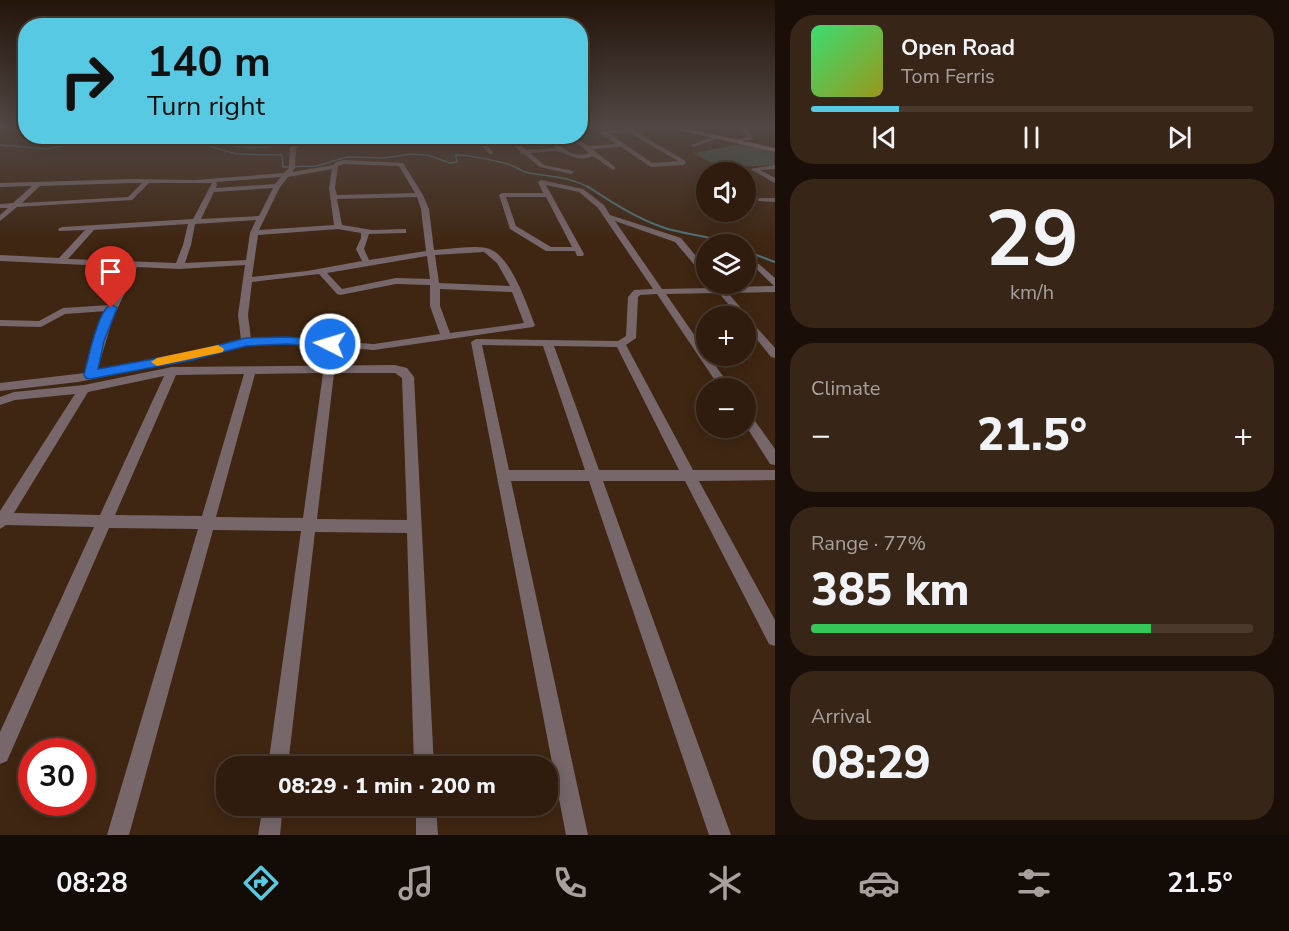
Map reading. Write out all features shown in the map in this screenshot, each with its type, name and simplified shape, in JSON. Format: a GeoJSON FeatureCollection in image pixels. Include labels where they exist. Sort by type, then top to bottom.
{"type":"FeatureCollection","features":[{"type":"Feature","properties":{"kind":"street"},"geometry":{"type":"LineString","coordinates":[[246,342],[243,315],[254,232],[277,186],[291,165]]}},
{"type":"Feature","properties":{"kind":"street"},"geometry":{"type":"LineString","coordinates":[[402,165],[420,195],[425,209],[435,306],[446,337]]}},
{"type":"Feature","properties":{"kind":"street"},"geometry":{"type":"LineString","coordinates":[[541,165],[571,172]]}},
{"type":"Feature","properties":{"kind":"street"},"geometry":{"type":"LineString","coordinates":[[609,165],[613,168]]}},
{"type":"Feature","properties":{"kind":"street"},"geometry":{"type":"LineString","coordinates":[[0,185],[216,181],[290,169],[335,166],[333,197],[338,227]]}},
{"type":"Feature","properties":{"kind":"street"},"geometry":{"type":"LineString","coordinates":[[774,167],[753,169],[774,181]]}},
{"type":"Feature","properties":{"kind":"street"},"geometry":{"type":"LineString","coordinates":[[179,266],[194,221],[216,181]]}},
{"type":"Feature","properties":{"kind":"street"},"geometry":{"type":"LineString","coordinates":[[0,206],[130,199],[147,182]]}},
{"type":"Feature","properties":{"kind":"street"},"geometry":{"type":"LineString","coordinates":[[549,195],[502,195],[513,226],[549,249],[579,252],[549,195],[541,182],[572,186],[581,190],[609,217],[719,378]]}},
{"type":"Feature","properties":{"kind":"street"},"geometry":{"type":"LineString","coordinates":[[0,219],[38,184]]}},
{"type":"Feature","properties":{"kind":"street"},"geometry":{"type":"LineString","coordinates":[[210,190],[277,186]]}},
{"type":"Feature","properties":{"kind":"street"},"geometry":{"type":"LineString","coordinates":[[333,197],[420,195]]}},
{"type":"Feature","properties":{"kind":"street"},"geometry":{"type":"LineString","coordinates":[[760,200],[774,200]]}},
{"type":"Feature","properties":{"kind":"street"},"geometry":{"type":"LineString","coordinates":[[609,217],[678,240],[696,261]]}},
{"type":"Feature","properties":{"kind":"street"},"geometry":{"type":"LineString","coordinates":[[62,229],[260,218]]}},
{"type":"Feature","properties":{"kind":"street"},"geometry":{"type":"LineString","coordinates":[[61,261],[92,226]]}},
{"type":"Feature","properties":{"kind":"street"},"geometry":{"type":"LineString","coordinates":[[254,232],[338,227],[365,232],[403,231]]}},
{"type":"Feature","properties":{"kind":"street"},"geometry":{"type":"LineString","coordinates":[[365,232],[360,249],[366,261]]}},
{"type":"Feature","properties":{"kind":"street"},"geometry":{"type":"LineString","coordinates":[[0,387],[90,375],[192,356],[246,342],[296,341],[374,347],[530,325],[516,289],[493,252],[478,250],[366,261],[322,272],[247,280]]}},
{"type":"Feature","properties":{"kind":"street"},"geometry":{"type":"LineString","coordinates":[[0,258],[179,266],[249,262]]}},
{"type":"Feature","properties":{"kind":"street"},"geometry":{"type":"LineString","coordinates":[[90,375],[98,341],[111,308],[134,265]]}},
{"type":"Feature","properties":{"kind":"street"},"geometry":{"type":"LineString","coordinates":[[756,265],[774,284]]}},
{"type":"Feature","properties":{"kind":"street"},"geometry":{"type":"LineString","coordinates":[[322,272],[340,292],[396,281],[516,289]]}},
{"type":"Feature","properties":{"kind":"street"},"geometry":{"type":"LineString","coordinates":[[577,835],[476,342],[620,344],[631,338],[633,297],[637,292],[696,287]]}},
{"type":"Feature","properties":{"kind":"street"},"geometry":{"type":"LineString","coordinates":[[756,288],[774,289]]}},
{"type":"Feature","properties":{"kind":"street"},"geometry":{"type":"LineString","coordinates":[[724,294],[734,306]]}},
{"type":"Feature","properties":{"kind":"street"},"geometry":{"type":"LineString","coordinates":[[0,323],[41,324],[63,311],[111,308]]}},
{"type":"Feature","properties":{"kind":"street"},"geometry":{"type":"LineString","coordinates":[[756,333],[774,355]]}},
{"type":"Feature","properties":{"kind":"street"},"geometry":{"type":"LineString","coordinates":[[547,342],[720,835]]}},
{"type":"Feature","properties":{"kind":"street"},"geometry":{"type":"LineString","coordinates":[[620,344],[774,638]]}},
{"type":"Feature","properties":{"kind":"street"},"geometry":{"type":"LineString","coordinates":[[279,756],[329,369]]}},
{"type":"Feature","properties":{"kind":"street"},"geometry":{"type":"LineString","coordinates":[[0,401],[14,396],[84,389],[172,371],[395,369],[402,371],[408,377],[424,756]]}},
{"type":"Feature","properties":{"kind":"street"},"geometry":{"type":"LineString","coordinates":[[118,835],[251,370]]}},
{"type":"Feature","properties":{"kind":"street"},"geometry":{"type":"LineString","coordinates":[[0,754],[172,371]]}},
{"type":"Feature","properties":{"kind":"street"},"geometry":{"type":"LineString","coordinates":[[1,520],[84,389]]}},
{"type":"Feature","properties":{"kind":"street"},"geometry":{"type":"LineString","coordinates":[[756,432],[774,460]]}},
{"type":"Feature","properties":{"kind":"street"},"geometry":{"type":"LineString","coordinates":[[503,476],[774,475]]}},
{"type":"Feature","properties":{"kind":"street"},"geometry":{"type":"LineString","coordinates":[[1,520],[414,527]]}},
{"type":"Feature","properties":{"kind":"street"},"geometry":{"type":"LineString","coordinates":[[269,835],[272,816]]}},
{"type":"Feature","properties":{"kind":"street"},"geometry":{"type":"LineString","coordinates":[[426,816],[427,835]]}},
{"type":"Feature","properties":{"kind":"waterway"},"geometry":{"type":"LineString","coordinates":[[283,165],[283,167],[320,165]]}},
{"type":"Feature","properties":{"kind":"waterway"},"geometry":{"type":"LineString","coordinates":[[510,165],[525,172],[566,179],[589,188]]}},
{"type":"Feature","properties":{"kind":"waterway"},"geometry":{"type":"LineString","coordinates":[[587,186],[642,219],[670,230],[696,235]]}},
{"type":"Feature","properties":{"kind":"waterway"},"geometry":{"type":"LineString","coordinates":[[756,255],[775,262]]}},
{"type":"Feature","properties":{"kind":"slow traffic"},"geometry":{"type":"LineString","coordinates":[[157,362],[218,349]]}},
{"type":"Feature","properties":{"kind":"route"},"geometry":{"type":"LineString","coordinates":[[111,308],[98,341],[90,375],[192,356],[246,342],[267,340],[330,344]]}}]}
